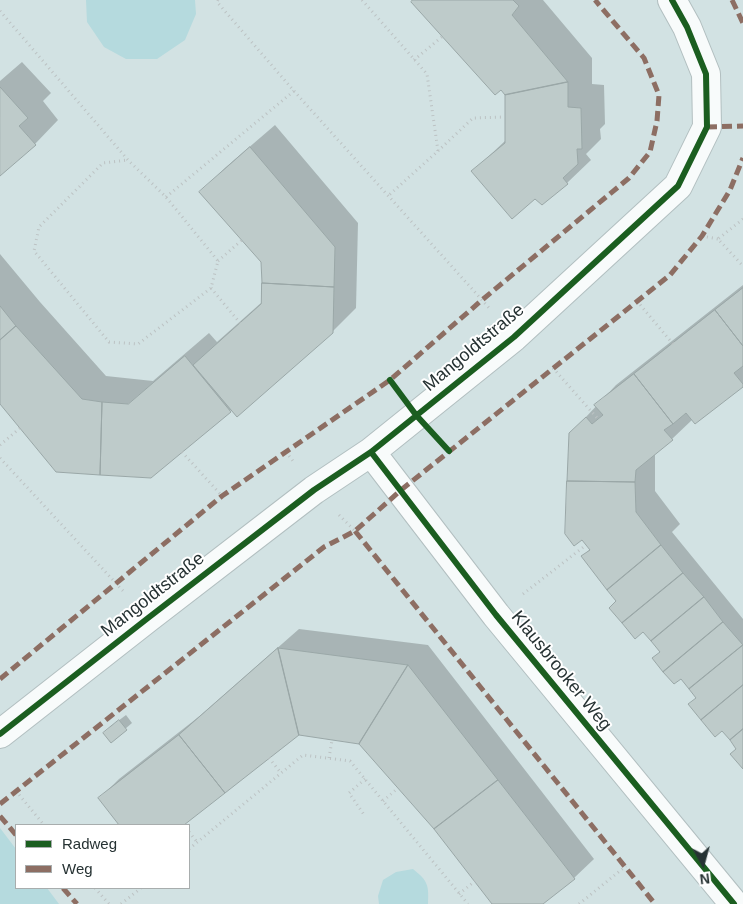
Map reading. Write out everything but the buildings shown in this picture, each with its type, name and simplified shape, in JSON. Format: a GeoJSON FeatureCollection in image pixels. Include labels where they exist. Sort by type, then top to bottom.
{"type":"FeatureCollection","features":[{"type":"Feature","properties":{"kind":"street","name":"Mangoldtstraße"},"geometry":{"type":"LineString","coordinates":[[0,734],[314,490],[371,452],[514,337],[678,186],[707,127],[706,74],[687,27],[672,0]]}},
{"type":"Feature","properties":{"kind":"street","name":"Klausbrooker Weg"},"geometry":{"type":"LineString","coordinates":[[371,452],[496,615],[734,904]]}},
{"type":"Feature","properties":{"kind":"path"},"geometry":{"type":"LineString","coordinates":[[218,0],[294,91],[449,262],[514,337]]}},
{"type":"Feature","properties":{"kind":"path"},"geometry":{"type":"LineString","coordinates":[[362,0],[427,74],[438,151]]}},
{"type":"Feature","properties":{"kind":"path"},"geometry":{"type":"LineString","coordinates":[[0,11],[128,160],[166,197],[218,261]]}},
{"type":"Feature","properties":{"kind":"path"},"geometry":{"type":"LineString","coordinates":[[414,60],[443,36]]}},
{"type":"Feature","properties":{"kind":"path"},"geometry":{"type":"LineString","coordinates":[[166,197],[294,91]]}},
{"type":"Feature","properties":{"kind":"path"},"geometry":{"type":"LineString","coordinates":[[388,196],[473,118],[504,118]]}},
{"type":"Feature","properties":{"kind":"path"},"geometry":{"type":"LineString","coordinates":[[128,160],[103,163],[38,227],[34,251],[109,342],[138,344],[211,288],[218,261],[242,240]]}},
{"type":"Feature","properties":{"kind":"path"},"geometry":{"type":"LineString","coordinates":[[718,239],[743,219]]}},
{"type":"Feature","properties":{"kind":"path"},"geometry":{"type":"LineString","coordinates":[[702,236],[718,239],[743,266]]}},
{"type":"Feature","properties":{"kind":"path"},"geometry":{"type":"LineString","coordinates":[[211,288],[240,323]]}},
{"type":"Feature","properties":{"kind":"path"},"geometry":{"type":"LineString","coordinates":[[637,301],[673,344]]}},
{"type":"Feature","properties":{"kind":"path"},"geometry":{"type":"LineString","coordinates":[[553,368],[598,419]]}},
{"type":"Feature","properties":{"kind":"path"},"geometry":{"type":"LineString","coordinates":[[0,445],[20,428]]}},
{"type":"Feature","properties":{"kind":"path"},"geometry":{"type":"LineString","coordinates":[[182,452],[222,496]]}},
{"type":"Feature","properties":{"kind":"path"},"geometry":{"type":"LineString","coordinates":[[0,458],[148,618]]}},
{"type":"Feature","properties":{"kind":"path"},"geometry":{"type":"LineString","coordinates":[[496,615],[586,545]]}},
{"type":"Feature","properties":{"kind":"path"},"geometry":{"type":"LineString","coordinates":[[329,758],[332,740]]}},
{"type":"Feature","properties":{"kind":"path"},"geometry":{"type":"LineString","coordinates":[[190,848],[303,755],[350,762],[468,904]]}},
{"type":"Feature","properties":{"kind":"path"},"geometry":{"type":"LineString","coordinates":[[269,758],[281,773]]}},
{"type":"Feature","properties":{"kind":"path"},"geometry":{"type":"LineString","coordinates":[[365,779],[349,793],[365,816]]}},
{"type":"Feature","properties":{"kind":"path"},"geometry":{"type":"LineString","coordinates":[[383,802],[398,788]]}},
{"type":"Feature","properties":{"kind":"path"},"geometry":{"type":"LineString","coordinates":[[16,791],[43,824]]}},
{"type":"Feature","properties":{"kind":"path"},"geometry":{"type":"LineString","coordinates":[[190,833],[197,842]]}},
{"type":"Feature","properties":{"kind":"path"},"geometry":{"type":"LineString","coordinates":[[579,904],[626,866]]}},
{"type":"Feature","properties":{"kind":"path"},"geometry":{"type":"LineString","coordinates":[[459,894],[475,881]]}},
{"type":"Feature","properties":{"kind":"path"},"geometry":{"type":"LineString","coordinates":[[96,889],[108,904]]}},
{"type":"Feature","properties":{"kind":"path"},"geometry":{"type":"LineString","coordinates":[[121,904],[140,889]]}},
{"type":"Feature","properties":{"kind":"shaded area"},"geometry":{"type":"Polygon","coordinates":[[[86,0],[195,0],[196,14],[185,40],[157,59],[126,59],[104,47],[87,22],[86,0]]]}},
{"type":"Feature","properties":{"kind":"shaded area"},"geometry":{"type":"Polygon","coordinates":[[[0,828],[15,848],[15,889],[48,889],[59,904],[0,904],[0,828]]]}},
{"type":"Feature","properties":{"kind":"shaded area"},"geometry":{"type":"Polygon","coordinates":[[[413,869],[425,880],[428,904],[379,904],[378,896],[383,880],[396,872],[413,869]]]}},
{"type":"Feature","properties":{"kind":"marked path"},"geometry":{"type":"LineString","coordinates":[[0,679],[222,496],[390,380],[482,300],[629,178],[650,152],[657,121],[659,95],[644,58],[595,0]]}},
{"type":"Feature","properties":{"kind":"marked path"},"geometry":{"type":"LineString","coordinates":[[732,0],[743,23]]}},
{"type":"Feature","properties":{"kind":"marked path"},"geometry":{"type":"LineString","coordinates":[[707,127],[743,126]]}},
{"type":"Feature","properties":{"kind":"marked path"},"geometry":{"type":"LineString","coordinates":[[0,804],[324,547],[355,531],[401,490],[670,275],[702,236],[730,190],[743,158]]}},
{"type":"Feature","properties":{"kind":"marked path"},"geometry":{"type":"LineString","coordinates":[[355,531],[655,904]]}},
{"type":"Feature","properties":{"kind":"marked path"},"geometry":{"type":"LineString","coordinates":[[0,816],[15,834]]}},
{"type":"Feature","properties":{"kind":"marked path"},"geometry":{"type":"LineString","coordinates":[[64,889],[77,904]]}},
{"type":"Feature","properties":{"kind":"cycle path"},"geometry":{"type":"LineString","coordinates":[[0,734],[314,490],[371,452],[514,337],[678,186],[707,127],[706,74],[687,27],[672,0]]}},
{"type":"Feature","properties":{"kind":"cycle path"},"geometry":{"type":"LineString","coordinates":[[390,380],[416,415],[449,451]]}},
{"type":"Feature","properties":{"kind":"cycle path"},"geometry":{"type":"LineString","coordinates":[[371,452],[496,615],[734,904]]}}]}
